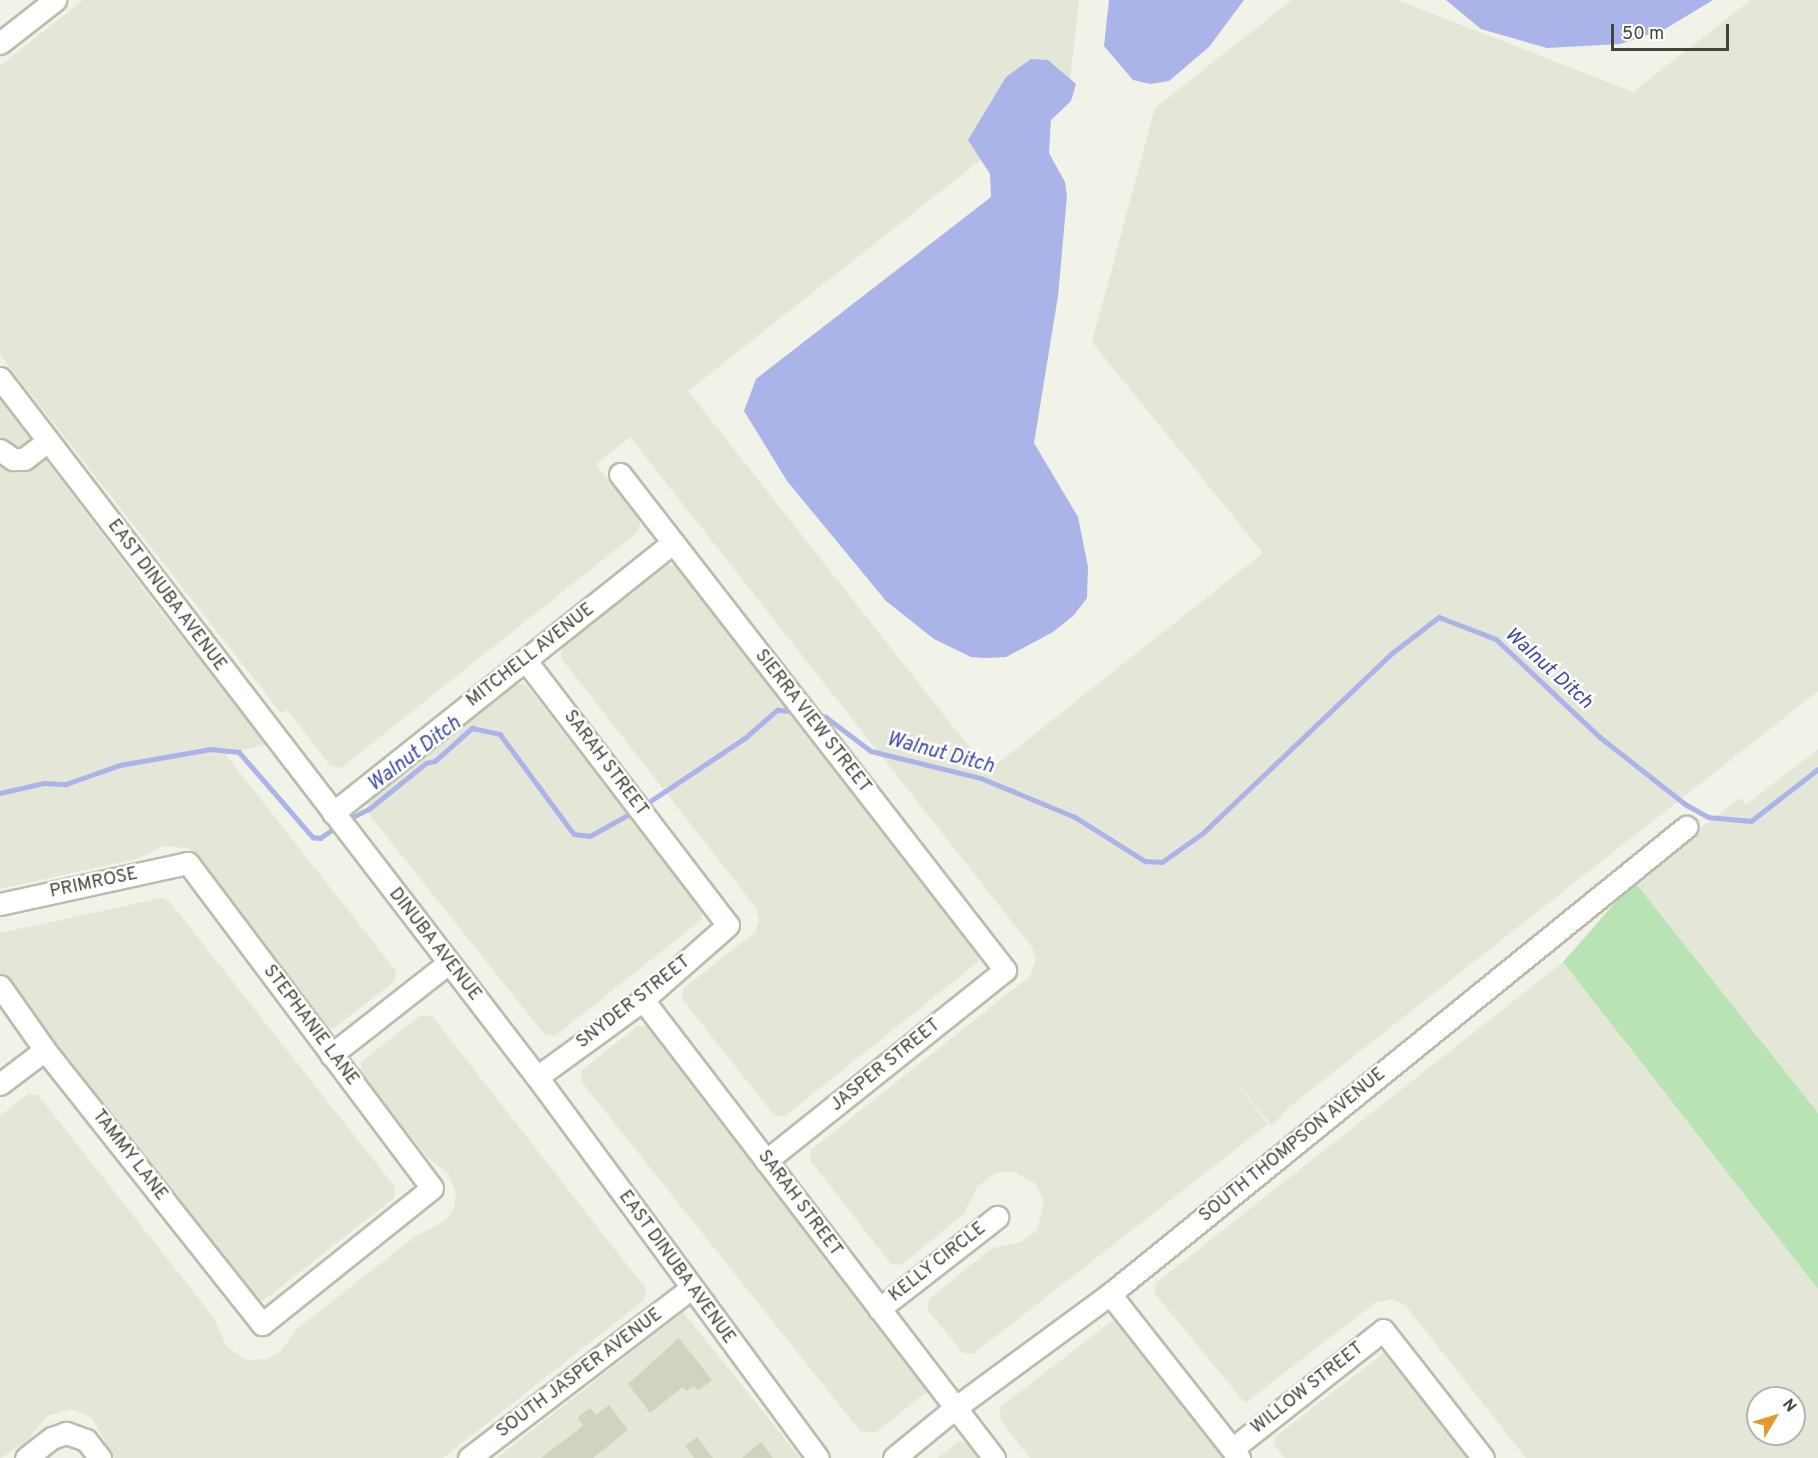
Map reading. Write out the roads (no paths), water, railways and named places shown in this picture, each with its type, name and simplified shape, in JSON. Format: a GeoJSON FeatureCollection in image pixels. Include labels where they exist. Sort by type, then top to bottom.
{"type":"FeatureCollection","features":[{"type":"Feature","properties":{"kind":"street"},"geometry":{"type":"LineString","coordinates":[[0,43],[55,0]]}},
{"type":"Feature","properties":{"kind":"street","name":"EAST DINUBA AVENUE"},"geometry":{"type":"LineString","coordinates":[[2,385],[48,441],[333,813]]}},
{"type":"Feature","properties":{"kind":"street"},"geometry":{"type":"LineString","coordinates":[[0,450],[14,459],[24,459],[48,441]]}},
{"type":"Feature","properties":{"kind":"street","name":"SIERRA VIEW STREET"},"geometry":{"type":"LineString","coordinates":[[620,474],[1005,970]]}},
{"type":"Feature","properties":{"kind":"street","name":"MITCHELL AVENUE"},"geometry":{"type":"LineString","coordinates":[[333,813],[673,543]]}},
{"type":"Feature","properties":{"kind":"street","name":"SARAH STREET"},"geometry":{"type":"LineString","coordinates":[[526,661],[728,925]]}},
{"type":"Feature","properties":{"kind":"street","name":"DINUBA AVENUE"},"geometry":{"type":"LineString","coordinates":[[333,813],[447,964],[537,1077]]}},
{"type":"Feature","properties":{"kind":"street","name":"SOUTH THOMPSON AVENUE"},"geometry":{"type":"LineString","coordinates":[[894,1458],[955,1408],[1110,1294],[1686,827]]}},
{"type":"Feature","properties":{"kind":"street","name":"PRIMROSE"},"geometry":{"type":"LineString","coordinates":[[0,904],[188,863]]}},
{"type":"Feature","properties":{"kind":"street","name":"STEPHANIE LANE"},"geometry":{"type":"LineString","coordinates":[[188,863],[432,1188]]}},
{"type":"Feature","properties":{"kind":"street","name":"SNYDER STREET"},"geometry":{"type":"LineString","coordinates":[[537,1077],[643,1000],[728,925]]}},
{"type":"Feature","properties":{"kind":"street"},"geometry":{"type":"LineString","coordinates":[[331,1055],[447,964]]}},
{"type":"Feature","properties":{"kind":"street","name":"JASPER STREET"},"geometry":{"type":"LineString","coordinates":[[766,1161],[1005,970]]}},
{"type":"Feature","properties":{"kind":"street","name":"TAMMY LANE"},"geometry":{"type":"LineString","coordinates":[[0,986],[45,1050],[262,1324],[432,1188]]}},
{"type":"Feature","properties":{"kind":"street","name":"SARAH STREET"},"geometry":{"type":"LineString","coordinates":[[643,1000],[994,1458]]}},
{"type":"Feature","properties":{"kind":"street"},"geometry":{"type":"LineString","coordinates":[[0,1084],[45,1050]]}},
{"type":"Feature","properties":{"kind":"street","name":"EAST DINUBA AVENUE"},"geometry":{"type":"LineString","coordinates":[[537,1077],[690,1289],[818,1458]]}},
{"type":"Feature","properties":{"kind":"street","name":"KELLY CIRCLE"},"geometry":{"type":"LineString","coordinates":[[879,1309],[997,1217]]}},
{"type":"Feature","properties":{"kind":"street","name":"SOUTH JASPER AVENUE"},"geometry":{"type":"LineString","coordinates":[[469,1458],[690,1289]]}},
{"type":"Feature","properties":{"kind":"street"},"geometry":{"type":"LineString","coordinates":[[1110,1294],[1236,1453]]}},
{"type":"Feature","properties":{"kind":"street","name":"WILLOW STREET"},"geometry":{"type":"LineString","coordinates":[[1236,1453],[1383,1330],[1483,1458]]}},
{"type":"Feature","properties":{"kind":"street"},"geometry":{"type":"LineString","coordinates":[[26,1458],[52,1438],[66,1433],[80,1436],[100,1458]]}},
{"type":"Feature","properties":{"kind":"water"},"geometry":{"type":"Polygon","coordinates":[[[1109,0],[1244,0],[1209,47],[1169,81],[1150,84],[1133,80],[1104,46],[1109,0]]]}},
{"type":"Feature","properties":{"kind":"water"},"geometry":{"type":"Polygon","coordinates":[[[1446,0],[1713,0],[1665,29],[1620,44],[1547,48],[1481,29],[1446,0]]]}},
{"type":"Feature","properties":{"kind":"water"},"geometry":{"type":"Polygon","coordinates":[[[1031,59],[1048,60],[1076,84],[1071,101],[1051,120],[1049,153],[1065,182],[1067,196],[1058,296],[1034,443],[1078,517],[1088,567],[1087,598],[1074,615],[1053,632],[1006,657],[971,657],[934,639],[886,601],[787,481],[744,411],[756,379],[991,197],[990,174],[968,140],[1006,77],[1031,59]]]}},
{"type":"Feature","properties":{"kind":"waterway","name":"Walnut Ditch"},"geometry":{"type":"LineString","coordinates":[[815,714],[826,717],[871,751],[981,778],[1075,817],[1145,861],[1162,862],[1203,833],[1392,653],[1439,617],[1496,639],[1600,737],[1685,804],[1708,817],[1751,821],[1818,769]]}},
{"type":"Feature","properties":{"kind":"waterway","name":"Walnut Ditch"},"geometry":{"type":"LineString","coordinates":[[643,806],[745,738],[777,710],[795,711]]}},
{"type":"Feature","properties":{"kind":"waterway","name":"Walnut Ditch"},"geometry":{"type":"LineString","coordinates":[[347,820],[369,809],[426,763],[435,761],[472,728],[500,734],[574,834],[590,836],[633,812]]}},
{"type":"Feature","properties":{"kind":"waterway","name":"Walnut Ditch"},"geometry":{"type":"LineString","coordinates":[[0,793],[44,783],[66,784],[120,765],[211,749],[239,752],[313,837],[320,838],[338,826]]}}]}
